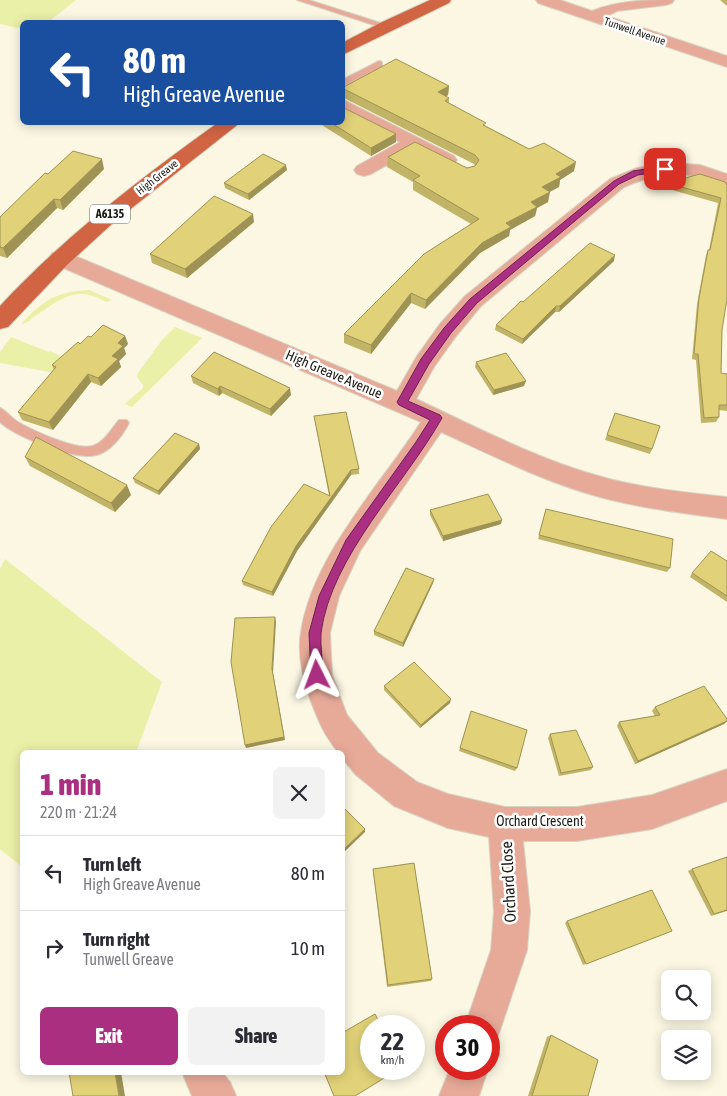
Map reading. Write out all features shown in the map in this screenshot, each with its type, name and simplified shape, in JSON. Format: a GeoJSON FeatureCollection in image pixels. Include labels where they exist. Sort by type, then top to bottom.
{"type":"FeatureCollection","features":[{"type":"Feature","properties":{"kind":"main road"},"geometry":{"type":"LineString","coordinates":[[345,48],[386,26],[443,0]]}},
{"type":"Feature","properties":{"kind":"main road","name":"High Greave"},"geometry":{"type":"LineString","coordinates":[[0,321],[60,258],[110,214],[180,159],[228,125]]}},
{"type":"Feature","properties":{"kind":"street","name":"Tunwell Avenue"},"geometry":{"type":"LineString","coordinates":[[544,0],[727,62]]}},
{"type":"Feature","properties":{"kind":"street"},"geometry":{"type":"LineString","coordinates":[[592,17],[613,7],[666,0]]}},
{"type":"Feature","properties":{"kind":"street"},"geometry":{"type":"LineString","coordinates":[[345,106],[466,170]]}},
{"type":"Feature","properties":{"kind":"street"},"geometry":{"type":"LineString","coordinates":[[364,170],[414,142]]}},
{"type":"Feature","properties":{"kind":"street"},"geometry":{"type":"LineString","coordinates":[[402,402],[425,362],[448,330],[473,301],[616,183],[636,173],[676,168],[699,170],[727,181]]}},
{"type":"Feature","properties":{"kind":"street","name":"High Greave Avenue"},"geometry":{"type":"LineString","coordinates":[[60,258],[402,402],[543,468],[596,486],[657,499],[727,508]]}},
{"type":"Feature","properties":{"kind":"street","name":"Orchard Crescent"},"geometry":{"type":"LineString","coordinates":[[436,418],[420,445],[350,544],[325,596],[315,633],[317,675],[335,724],[367,764],[406,794],[448,811],[504,824],[577,824],[652,812],[727,785]]}},
{"type":"Feature","properties":{"kind":"street","name":"Orchard Close"},"geometry":{"type":"LineString","coordinates":[[488,1015],[509,950],[512,911],[504,824]]}},
{"type":"Feature","properties":{"kind":"street"},"geometry":{"type":"LineString","coordinates":[[202,1075],[206,1084],[216,1096]]}},
{"type":"Feature","properties":{"kind":"street"},"geometry":{"type":"LineString","coordinates":[[459,1096],[465,1080]]}},
{"type":"Feature","properties":{"kind":"lane"},"geometry":{"type":"LineString","coordinates":[[302,0],[386,26]]}},
{"type":"Feature","properties":{"kind":"lane"},"geometry":{"type":"LineString","coordinates":[[345,82],[378,64]]}},
{"type":"Feature","properties":{"kind":"lane"},"geometry":{"type":"LineString","coordinates":[[0,413],[9,424],[30,434],[83,452],[95,451],[105,445],[123,423]]}},
{"type":"Feature","properties":{"kind":"green space"},"geometry":{"type":"Polygon","coordinates":[[[0,0],[76,0],[51,20],[20,20],[20,29],[0,24],[0,0]]]}},
{"type":"Feature","properties":{"kind":"green space"},"geometry":{"type":"Polygon","coordinates":[[[89,290],[112,300],[106,302],[85,294],[68,296],[21,324],[44,303],[59,295],[89,290]]]}},
{"type":"Feature","properties":{"kind":"green space"},"geometry":{"type":"Polygon","coordinates":[[[175,327],[202,338],[132,407],[125,404],[143,388],[137,377],[138,373],[162,340],[175,327]]]}},
{"type":"Feature","properties":{"kind":"green space"},"geometry":{"type":"Polygon","coordinates":[[[11,337],[70,360],[55,373],[0,363],[0,352],[11,337]]]}},
{"type":"Feature","properties":{"kind":"green space"},"geometry":{"type":"Polygon","coordinates":[[[5,559],[162,682],[137,750],[20,750],[20,865],[0,849],[0,569],[5,559]]]}},
{"type":"Feature","properties":{"kind":"building"},"geometry":{"type":"Polygon","coordinates":[[[396,59],[449,86],[438,92],[449,98],[445,101],[486,123],[483,125],[529,149],[544,143],[576,162],[556,174],[561,177],[542,187],[550,192],[531,202],[537,207],[506,223],[511,227],[482,243],[426,300],[411,293],[371,345],[344,334],[424,254],[479,219],[413,180],[420,176],[388,157],[415,142],[467,168],[475,166],[479,160],[475,155],[345,90],[345,86],[396,59]]]}},
{"type":"Feature","properties":{"kind":"building"},"geometry":{"type":"Polygon","coordinates":[[[345,108],[396,134],[371,148],[335,125],[345,125],[345,108]]]}},
{"type":"Feature","properties":{"kind":"building"},"geometry":{"type":"Polygon","coordinates":[[[73,151],[102,159],[60,200],[54,199],[3,248],[0,247],[0,217],[45,173],[48,174],[73,151]]]}},
{"type":"Feature","properties":{"kind":"building"},"geometry":{"type":"Polygon","coordinates":[[[263,154],[286,165],[248,194],[224,183],[263,154]]]}},
{"type":"Feature","properties":{"kind":"building"},"geometry":{"type":"Polygon","coordinates":[[[700,174],[725,182],[727,185],[727,299],[722,330],[721,373],[727,374],[727,405],[719,405],[719,417],[704,418],[698,354],[694,354],[699,298],[708,250],[710,250],[721,198],[667,183],[700,174]]]}},
{"type":"Feature","properties":{"kind":"building"},"geometry":{"type":"Polygon","coordinates":[[[214,196],[253,214],[185,269],[150,254],[214,196]]]}},
{"type":"Feature","properties":{"kind":"building"},"geometry":{"type":"Polygon","coordinates":[[[590,243],[615,255],[560,306],[556,306],[523,339],[496,325],[521,301],[523,302],[590,243]]]}},
{"type":"Feature","properties":{"kind":"building"},"geometry":{"type":"Polygon","coordinates":[[[103,325],[125,336],[118,343],[123,346],[112,356],[118,359],[98,378],[88,374],[49,422],[18,412],[56,367],[52,365],[78,342],[80,344],[88,336],[91,337],[103,325]]]}},
{"type":"Feature","properties":{"kind":"building"},"geometry":{"type":"Polygon","coordinates":[[[214,352],[290,388],[270,409],[220,386],[218,389],[191,376],[214,352]]]}},
{"type":"Feature","properties":{"kind":"building"},"geometry":{"type":"Polygon","coordinates":[[[506,353],[526,381],[494,390],[476,362],[506,353]]]}},
{"type":"Feature","properties":{"kind":"building"},"geometry":{"type":"Polygon","coordinates":[[[346,412],[359,469],[351,470],[296,546],[272,592],[242,581],[271,527],[304,484],[330,496],[314,416],[346,412]]]}},
{"type":"Feature","properties":{"kind":"building"},"geometry":{"type":"Polygon","coordinates":[[[615,413],[660,426],[652,449],[607,435],[615,413]]]}},
{"type":"Feature","properties":{"kind":"building"},"geometry":{"type":"Polygon","coordinates":[[[175,433],[199,444],[158,491],[133,478],[175,433]]]}},
{"type":"Feature","properties":{"kind":"building"},"geometry":{"type":"Polygon","coordinates":[[[36,437],[127,485],[111,503],[25,457],[36,437]]]}},
{"type":"Feature","properties":{"kind":"building"},"geometry":{"type":"Polygon","coordinates":[[[488,494],[502,520],[443,536],[430,510],[488,494]]]}},
{"type":"Feature","properties":{"kind":"building"},"geometry":{"type":"Polygon","coordinates":[[[546,509],[673,539],[670,568],[539,535],[546,509]]]}},
{"type":"Feature","properties":{"kind":"building"},"geometry":{"type":"Polygon","coordinates":[[[711,551],[727,561],[727,596],[692,573],[711,551]]]}},
{"type":"Feature","properties":{"kind":"building"},"geometry":{"type":"Polygon","coordinates":[[[406,568],[434,579],[403,643],[374,631],[406,568]]]}},
{"type":"Feature","properties":{"kind":"building"},"geometry":{"type":"Polygon","coordinates":[[[275,617],[272,669],[284,737],[245,745],[231,662],[235,618],[275,617]]]}},
{"type":"Feature","properties":{"kind":"building"},"geometry":{"type":"Polygon","coordinates":[[[414,662],[451,699],[421,725],[384,686],[414,662]]]}},
{"type":"Feature","properties":{"kind":"building"},"geometry":{"type":"Polygon","coordinates":[[[704,686],[727,721],[638,761],[619,722],[660,715],[655,707],[704,686]]]}},
{"type":"Feature","properties":{"kind":"building"},"geometry":{"type":"Polygon","coordinates":[[[471,711],[527,730],[517,768],[460,748],[471,711]]]}},
{"type":"Feature","properties":{"kind":"building"},"geometry":{"type":"Polygon","coordinates":[[[576,730],[593,767],[561,773],[550,734],[576,730]]]}},
{"type":"Feature","properties":{"kind":"building"},"geometry":{"type":"Polygon","coordinates":[[[345,809],[365,829],[345,848],[345,809]]]}},
{"type":"Feature","properties":{"kind":"building"},"geometry":{"type":"Polygon","coordinates":[[[727,857],[727,910],[714,914],[692,869],[727,857]]]}},
{"type":"Feature","properties":{"kind":"building"},"geometry":{"type":"Polygon","coordinates":[[[414,863],[432,979],[388,985],[373,869],[414,863]]]}},
{"type":"Feature","properties":{"kind":"building"},"geometry":{"type":"Polygon","coordinates":[[[652,890],[672,931],[586,964],[567,921],[652,890]]]}},
{"type":"Feature","properties":{"kind":"building"},"geometry":{"type":"Polygon","coordinates":[[[360,1023],[360,1080],[381,1080],[355,1096],[334,1096],[325,1075],[345,1075],[345,1031],[360,1023]]]}},
{"type":"Feature","properties":{"kind":"building"},"geometry":{"type":"Polygon","coordinates":[[[551,1035],[598,1060],[588,1096],[532,1096],[551,1035]]]}},
{"type":"Feature","properties":{"kind":"building"},"geometry":{"type":"Polygon","coordinates":[[[70,1075],[116,1075],[119,1096],[73,1096],[70,1075]]]}},
{"type":"Feature","properties":{"kind":"route"},"geometry":{"type":"LineString","coordinates":[[317,675],[315,633],[325,596],[350,544],[420,445],[436,418],[402,402],[425,362],[448,330],[473,301],[616,183],[636,173],[665,169]]}}]}
